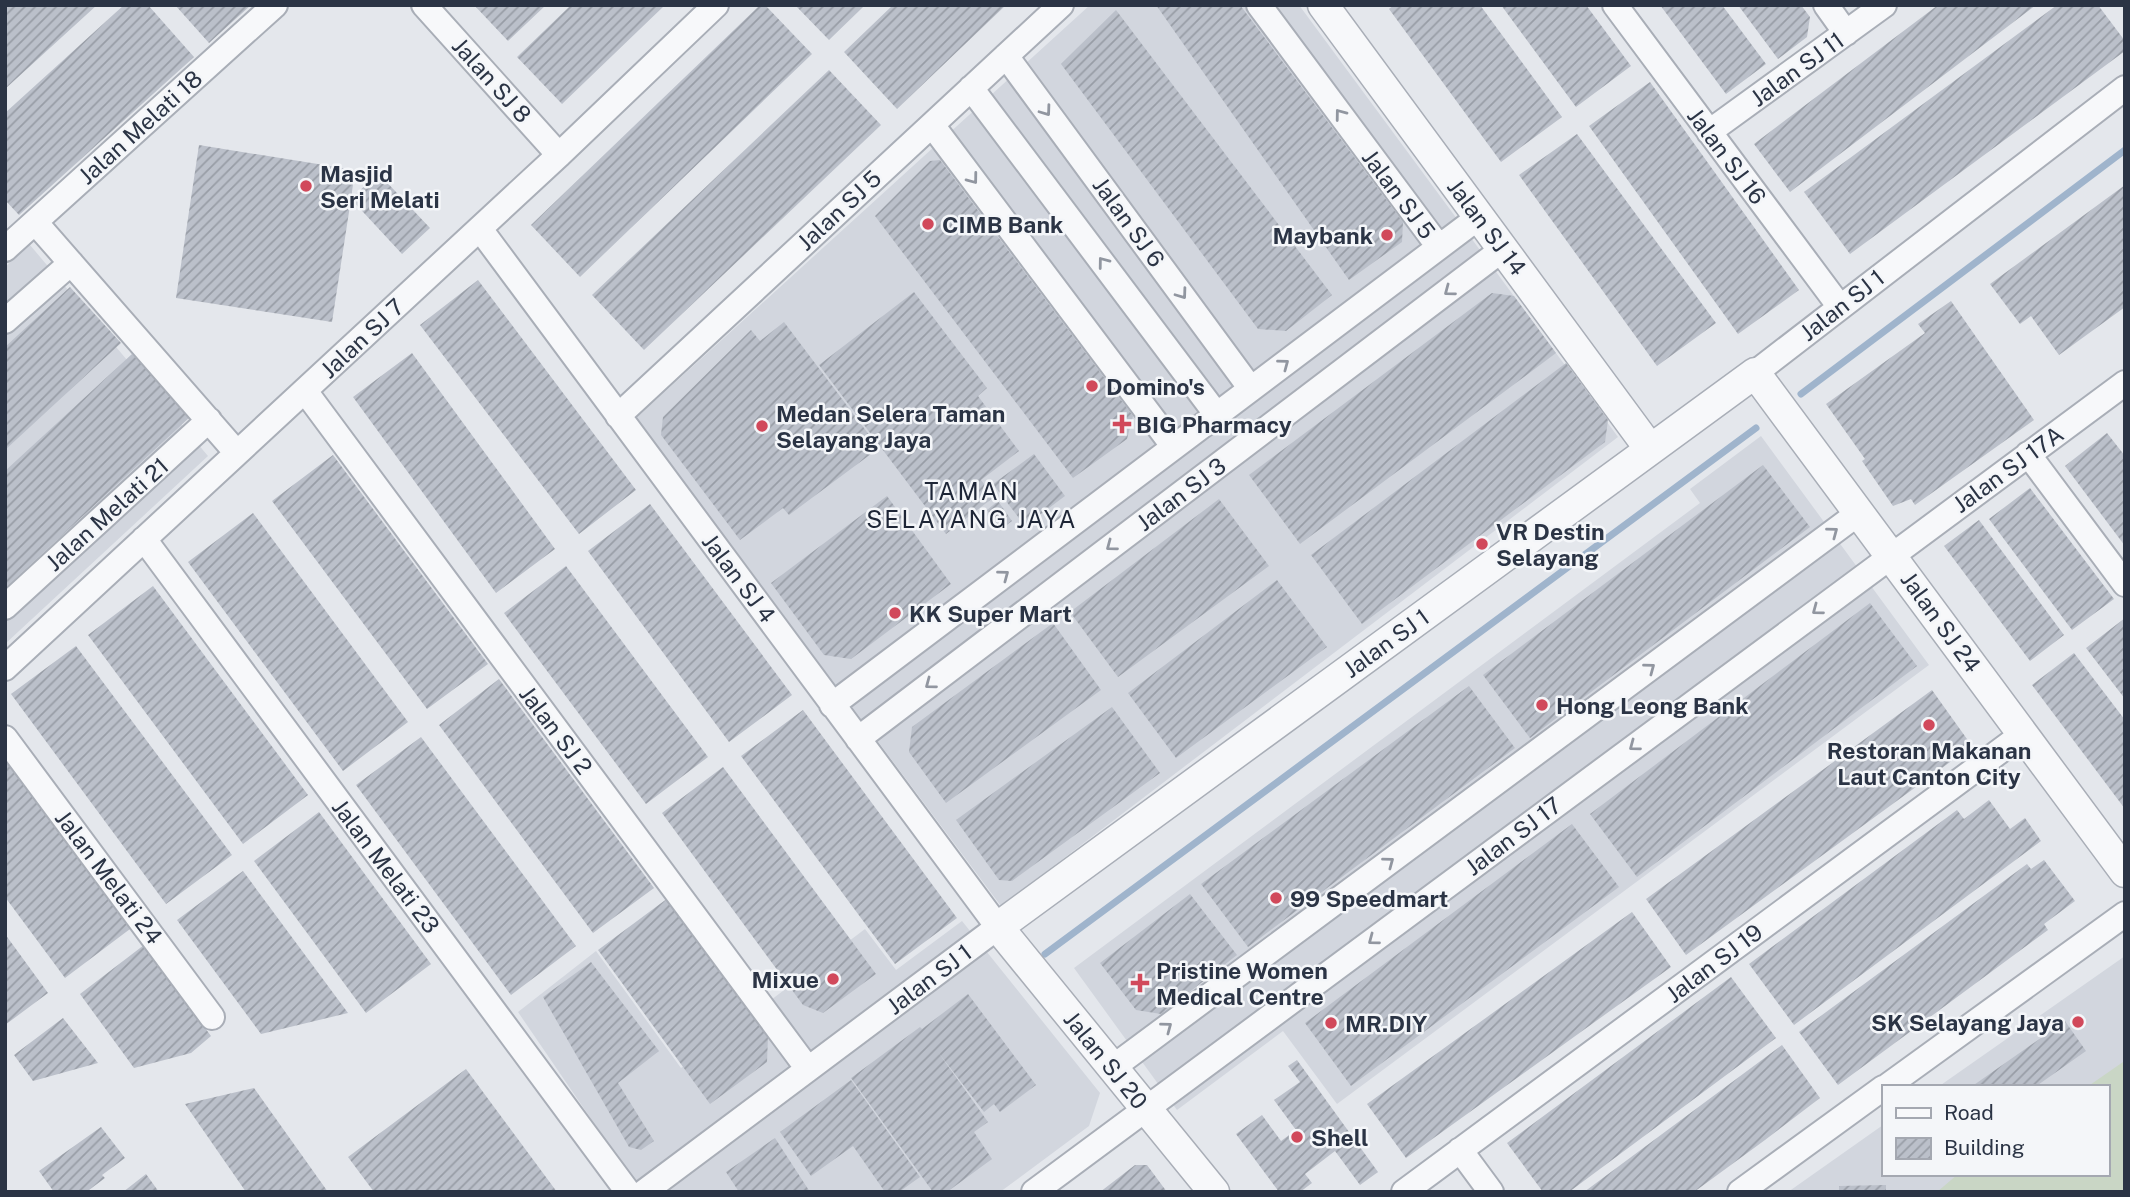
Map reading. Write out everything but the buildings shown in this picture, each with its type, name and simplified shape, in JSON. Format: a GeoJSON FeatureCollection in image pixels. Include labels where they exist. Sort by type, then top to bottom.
{"type":"FeatureCollection","features":[{"type":"Feature","properties":{"kind":"street","name":"Jalan Melati 18"},"geometry":{"type":"LineString","coordinates":[[5,248],[275,5]]}},
{"type":"Feature","properties":{"kind":"street","name":"Jalan SJ 8"},"geometry":{"type":"LineString","coordinates":[[424,5],[559,155]]}},
{"type":"Feature","properties":{"kind":"street","name":"Jalan SJ 7"},"geometry":{"type":"LineString","coordinates":[[5,668],[480,229],[716,5]]}},
{"type":"Feature","properties":{"kind":"street","name":"Jalan SJ 5"},"geometry":{"type":"LineString","coordinates":[[618,416],[1060,5]]}},
{"type":"Feature","properties":{"kind":"street","name":"Jalan SJ 5"},"geometry":{"type":"LineString","coordinates":[[1259,5],[1439,247]]}},
{"type":"Feature","properties":{"kind":"street","name":"Jalan SJ 16"},"geometry":{"type":"LineString","coordinates":[[1615,5],[1840,307]]}},
{"type":"Feature","properties":{"kind":"street"},"geometry":{"type":"LineString","coordinates":[[1826,5],[1846,33]]}},
{"type":"Feature","properties":{"kind":"street","name":"Jalan SJ 11"},"geometry":{"type":"LineString","coordinates":[[1709,132],[1884,5]]}},
{"type":"Feature","properties":{"kind":"street","name":"Jalan SJ 14"},"geometry":{"type":"LineString","coordinates":[[1325,6],[1650,449]]}},
{"type":"Feature","properties":{"kind":"street","name":"Jalan SJ 6"},"geometry":{"type":"LineString","coordinates":[[1006,56],[1251,389]]}},
{"type":"Feature","properties":{"kind":"street"},"geometry":{"type":"LineString","coordinates":[[971,88],[1217,415]]}},
{"type":"Feature","properties":{"kind":"street","name":"Jalan SJ 1"},"geometry":{"type":"LineString","coordinates":[[644,1192],[998,928],[1755,373],[2125,88]]}},
{"type":"Feature","properties":{"kind":"street"},"geometry":{"type":"LineString","coordinates":[[932,125],[1174,447]]}},
{"type":"Feature","properties":{"kind":"street","name":"Jalan SJ 3"},"geometry":{"type":"LineString","coordinates":[[832,705],[1479,217]]}},
{"type":"Feature","properties":{"kind":"street"},"geometry":{"type":"LineString","coordinates":[[35,222],[237,453]]}},
{"type":"Feature","properties":{"kind":"street","name":"Jalan SJ 4"},"geometry":{"type":"LineString","coordinates":[[480,229],[998,928]]}},
{"type":"Feature","properties":{"kind":"street","name":"Jalan SJ 3"},"geometry":{"type":"LineString","coordinates":[[858,739],[1503,249]]}},
{"type":"Feature","properties":{"kind":"street"},"geometry":{"type":"LineString","coordinates":[[5,321],[71,263]]}},
{"type":"Feature","properties":{"kind":"street","name":"Jalan SJ 24"},"geometry":{"type":"LineString","coordinates":[[1755,373],[2125,872]]}},
{"type":"Feature","properties":{"kind":"street","name":"Jalan SJ 17A"},"geometry":{"type":"LineString","coordinates":[[1891,555],[2125,383]]}},
{"type":"Feature","properties":{"kind":"street","name":"Jalan SJ 2"},"geometry":{"type":"LineString","coordinates":[[305,390],[808,1069]]}},
{"type":"Feature","properties":{"kind":"street","name":"Jalan Melati 21"},"geometry":{"type":"LineString","coordinates":[[5,607],[209,421]]}},
{"type":"Feature","properties":{"kind":"street"},"geometry":{"type":"LineString","coordinates":[[2028,454],[2125,584]]}},
{"type":"Feature","properties":{"kind":"street"},"geometry":{"type":"LineString","coordinates":[[1112,1068],[1860,512]]}},
{"type":"Feature","properties":{"kind":"street","name":"Jalan Melati 23"},"geometry":{"type":"LineString","coordinates":[[144,539],[628,1192]]}},
{"type":"Feature","properties":{"kind":"street","name":"Jalan SJ 17"},"geometry":{"type":"LineString","coordinates":[[1034,1192],[1891,555]]}},
{"type":"Feature","properties":{"kind":"street","name":"Jalan SJ 19"},"geometry":{"type":"LineString","coordinates":[[1404,1192],[2023,734]]}},
{"type":"Feature","properties":{"kind":"street","name":"Jalan Melati 24"},"geometry":{"type":"LineString","coordinates":[[5,738],[212,1017]]}},
{"type":"Feature","properties":{"kind":"street"},"geometry":{"type":"LineString","coordinates":[[1888,1085],[2125,914]]}},
{"type":"Feature","properties":{"kind":"street","name":"Jalan SJ 20"},"geometry":{"type":"LineString","coordinates":[[998,928],[1214,1192]]}},
{"type":"Feature","properties":{"kind":"street"},"geometry":{"type":"LineString","coordinates":[[1740,1192],[1882,1089]]}},
{"type":"Feature","properties":{"kind":"street"},"geometry":{"type":"LineString","coordinates":[[1460,1150],[1491,1192]]}},
{"type":"Feature","properties":{"kind":"shaded area"},"geometry":{"type":"Polygon","coordinates":[[[1090,5],[1299,5],[1618,437],[1001,906],[636,418],[1090,5]]]}},
{"type":"Feature","properties":{"kind":"shaded area"},"geometry":{"type":"Polygon","coordinates":[[[30,245],[208,456],[5,644],[5,267],[30,245]]]}},
{"type":"Feature","properties":{"kind":"shaded area"},"geometry":{"type":"Polygon","coordinates":[[[1761,436],[1929,665],[1337,1104],[1283,1031],[1177,1110],[1074,968],[1700,503],[1690,489],[1761,436]]]}},
{"type":"Feature","properties":{"kind":"shaded area"},"geometry":{"type":"Polygon","coordinates":[[[962,921],[1100,1093],[1089,1126],[1000,1192],[641,1192],[518,1012],[596,951],[681,1068],[865,929],[896,970],[962,921]]]}},
{"type":"Feature","properties":{"kind":"shaded area","name":"SK Selayang Jaya"},"geometry":{"type":"Polygon","coordinates":[[[2125,956],[2125,1192],[1788,1192],[1882,1126],[1882,1176],[2109,1176],[2109,1085],[1941,1085],[2125,956]]]}},
{"type":"Feature","properties":{"kind":"green space"},"geometry":{"type":"Polygon","coordinates":[[[2123,1062],[2125,1192],[1937,1192],[1956,1176],[2109,1176],[2109,1085],[2090,1085],[2123,1062]]]}},
{"type":"Feature","properties":{"kind":"waterway"},"geometry":{"type":"LineString","coordinates":[[1801,394],[2125,150]]}},
{"type":"Feature","properties":{"kind":"waterway"},"geometry":{"type":"LineString","coordinates":[[1045,954],[1756,428]]}},
{"type":"Feature","properties":{"kind":"place","name":"Masjid Seri Melati"},"geometry":{"type":"Point","coordinates":[306,186]}},
{"type":"Feature","properties":{"kind":"place","name":"CIMB Bank"},"geometry":{"type":"Point","coordinates":[928,224]}},
{"type":"Feature","properties":{"kind":"place","name":"Maybank"},"geometry":{"type":"Point","coordinates":[1387,235]}},
{"type":"Feature","properties":{"kind":"place","name":"Domino's"},"geometry":{"type":"Point","coordinates":[1092,386]}},
{"type":"Feature","properties":{"kind":"place","name":"BIG Pharmacy"},"geometry":{"type":"Point","coordinates":[1122,424]}},
{"type":"Feature","properties":{"kind":"place","name":"Medan Selera Taman Selayang Jaya"},"geometry":{"type":"Point","coordinates":[762,426]}},
{"type":"Feature","properties":{"kind":"place","name":"VR Destin Selayang"},"geometry":{"type":"Point","coordinates":[1482,544]}},
{"type":"Feature","properties":{"kind":"place","name":"KK Super Mart"},"geometry":{"type":"Point","coordinates":[895,613]}},
{"type":"Feature","properties":{"kind":"place","name":"Hong Leong Bank"},"geometry":{"type":"Point","coordinates":[1542,705]}},
{"type":"Feature","properties":{"kind":"place","name":"Restoran Makanan Laut Canton City"},"geometry":{"type":"Point","coordinates":[1929,725]}},
{"type":"Feature","properties":{"kind":"place","name":"99 Speedmart"},"geometry":{"type":"Point","coordinates":[1276,898]}},
{"type":"Feature","properties":{"kind":"place","name":"Mixue"},"geometry":{"type":"Point","coordinates":[833,979]}},
{"type":"Feature","properties":{"kind":"place","name":"Pristine Women Medical Centre"},"geometry":{"type":"Point","coordinates":[1140,983]}},
{"type":"Feature","properties":{"kind":"place","name":"SK Selayang Jaya"},"geometry":{"type":"Point","coordinates":[2078,1022]}},
{"type":"Feature","properties":{"kind":"place","name":"MR.DIY"},"geometry":{"type":"Point","coordinates":[1331,1023]}},
{"type":"Feature","properties":{"kind":"place","name":"Shell"},"geometry":{"type":"Point","coordinates":[1297,1137]}},
{"type":"Feature","properties":{"kind":"district","name":"TAMAN SELAYANG JAYA"},"geometry":{"type":"Point","coordinates":[972,505]}}]}
